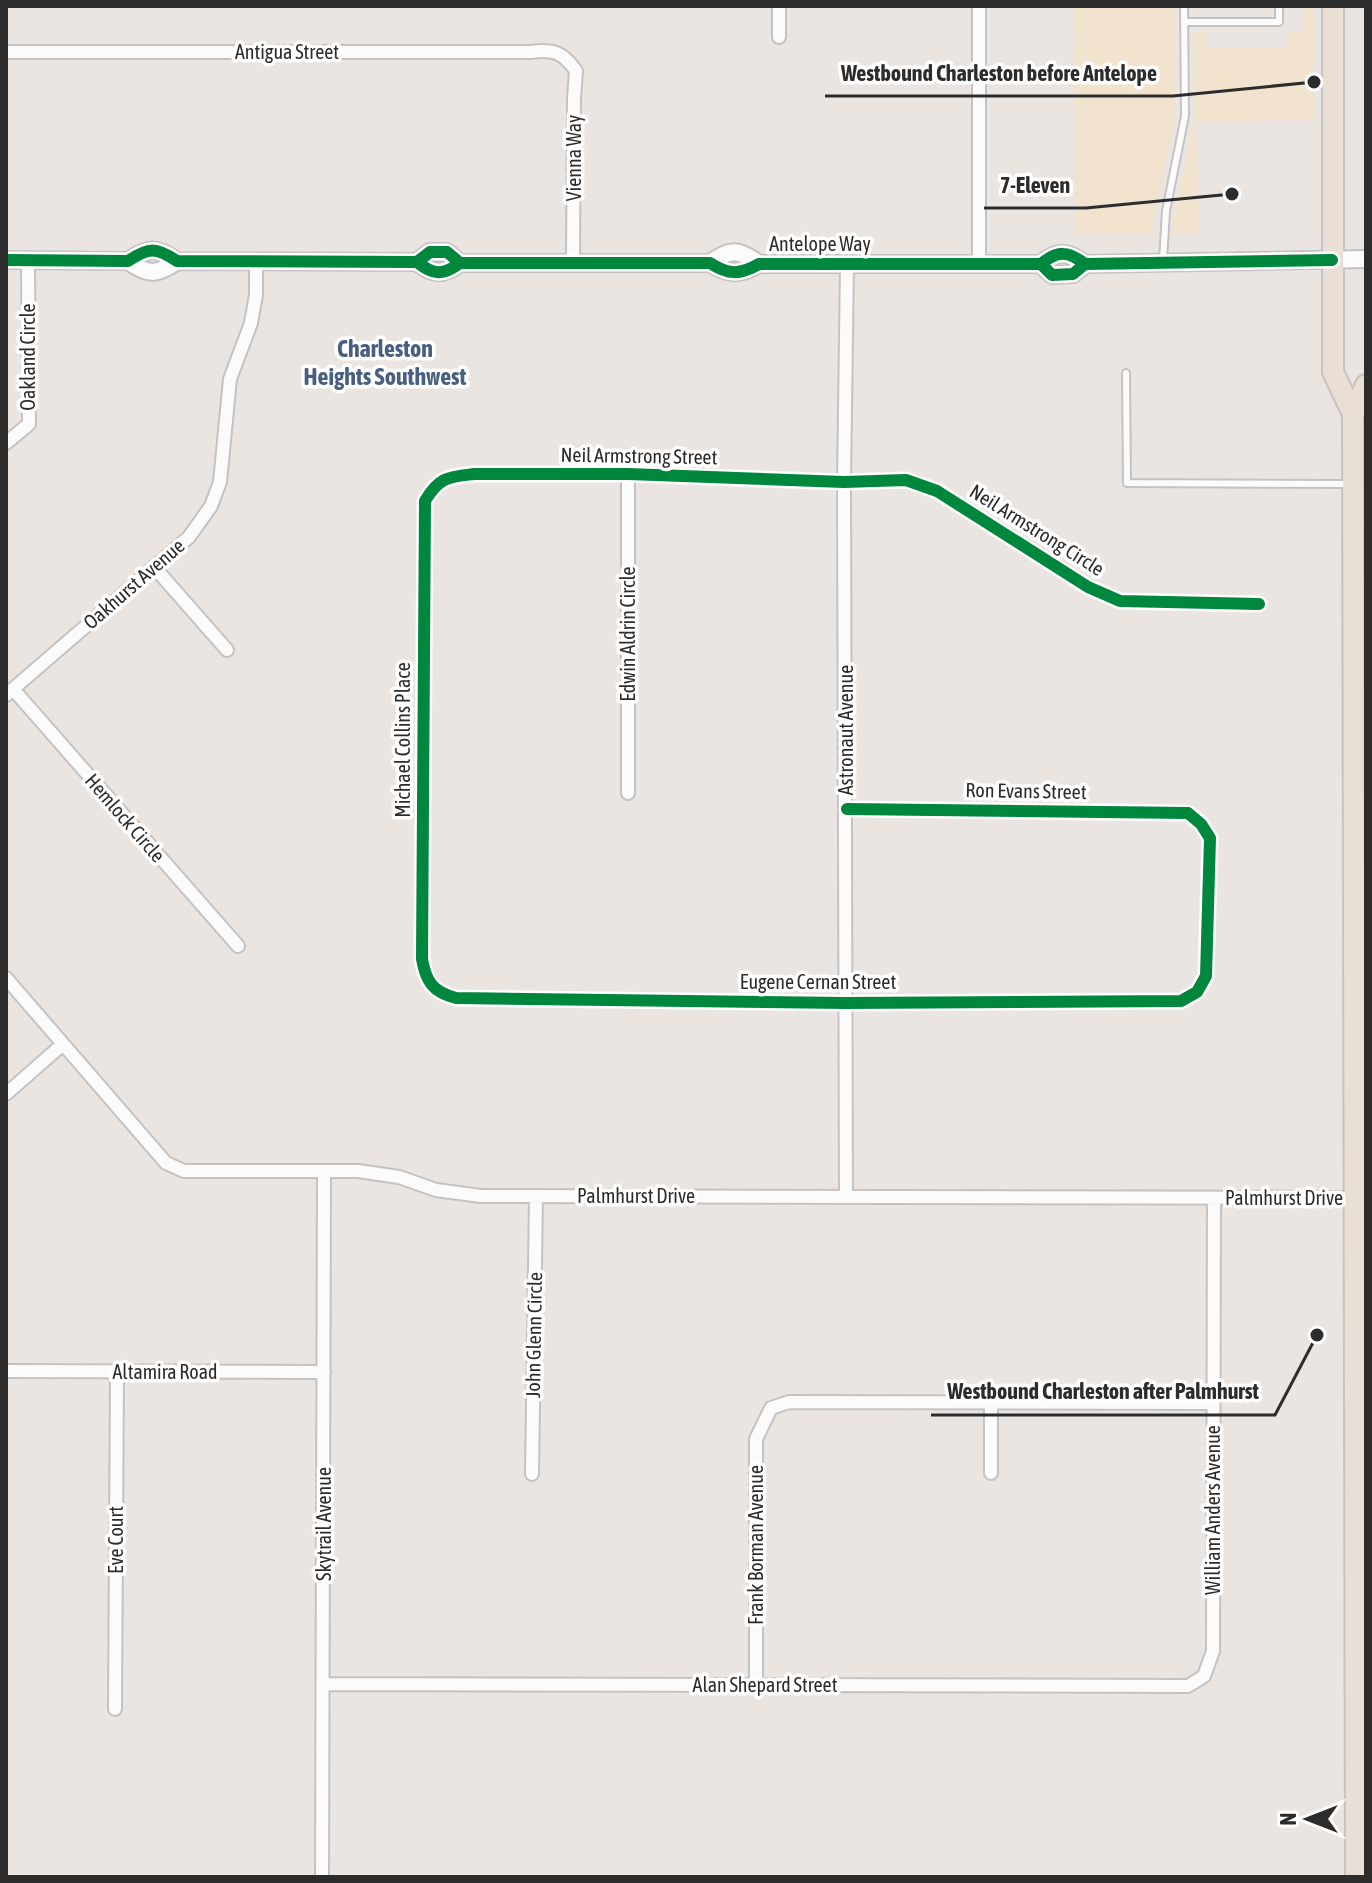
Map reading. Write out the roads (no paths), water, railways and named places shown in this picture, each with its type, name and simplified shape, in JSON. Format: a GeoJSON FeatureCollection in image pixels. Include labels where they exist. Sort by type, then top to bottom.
{"type":"FeatureCollection","features":[{"type":"Feature","properties":{"kind":"main road"},"geometry":{"type":"LineString","coordinates":[[1333,6],[1333,372],[1353,414]]}},
{"type":"Feature","properties":{"kind":"main road"},"geometry":{"type":"LineString","coordinates":[[1356,1877],[1361,1799],[1360,1279],[1355,1198],[1360,1129],[1360,561],[1353,484],[1353,414],[1366,385]]}},
{"type":"Feature","properties":{"kind":"street"},"geometry":{"type":"LineString","coordinates":[[779,6],[779,37]]}},
{"type":"Feature","properties":{"kind":"street"},"geometry":{"type":"LineString","coordinates":[[979,6],[979,264]]}},
{"type":"Feature","properties":{"kind":"street","name":"Antigua Street"},"geometry":{"type":"LineString","coordinates":[[6,52],[531,52],[550,49],[566,56]]}},
{"type":"Feature","properties":{"kind":"street","name":"Vienna Way"},"geometry":{"type":"LineString","coordinates":[[566,56],[576,71],[573,263]]}},
{"type":"Feature","properties":{"kind":"street","name":"Antelope Way"},"geometry":{"type":"LineString","coordinates":[[6,260],[128,261],[144,272],[162,272],[177,261],[417,262],[430,252],[447,252],[460,263],[710,263],[726,252],[743,252],[759,264],[1041,264],[1052,275],[1073,274],[1085,264],[1366,259]]}},
{"type":"Feature","properties":{"kind":"street","name":"Oakland Circle"},"geometry":{"type":"LineString","coordinates":[[6,443],[29,424],[28,260]]}},
{"type":"Feature","properties":{"kind":"street","name":"Oakhurst Avenue"},"geometry":{"type":"LineString","coordinates":[[9,692],[189,537],[211,506],[220,482],[230,379],[251,323],[256,295],[256,261]]}},
{"type":"Feature","properties":{"kind":"street","name":"Astronaut Avenue"},"geometry":{"type":"LineString","coordinates":[[846,1197],[844,482],[847,264]]}},
{"type":"Feature","properties":{"kind":"street","name":"Neil Armstrong Street"},"geometry":{"type":"LineString","coordinates":[[435,484],[450,477],[474,474],[628,474],[844,482]]}},
{"type":"Feature","properties":{"kind":"street","name":"Edwin Aldrin Circle"},"geometry":{"type":"LineString","coordinates":[[628,474],[628,793]]}},
{"type":"Feature","properties":{"kind":"street","name":"Neil Armstrong Circle"},"geometry":{"type":"LineString","coordinates":[[844,482],[906,480],[937,491],[1088,587],[1120,601],[1259,604]]}},
{"type":"Feature","properties":{"kind":"street","name":"Michael Collins Place"},"geometry":{"type":"LineString","coordinates":[[435,484],[425,501],[422,959],[425,979],[438,993]]}},
{"type":"Feature","properties":{"kind":"street"},"geometry":{"type":"LineString","coordinates":[[155,568],[227,650]]}},
{"type":"Feature","properties":{"kind":"street","name":"Hemlock Circle"},"geometry":{"type":"LineString","coordinates":[[9,692],[238,946]]}},
{"type":"Feature","properties":{"kind":"street","name":"Ron Evans Street"},"geometry":{"type":"LineString","coordinates":[[847,809],[1188,813],[1201,824],[1210,838],[1206,976],[1197,992]]}},
{"type":"Feature","properties":{"kind":"street","name":"Palmhurst Drive"},"geometry":{"type":"LineString","coordinates":[[6,978],[166,1163],[184,1171],[358,1171],[399,1177],[436,1190],[481,1196],[1355,1198]]}},
{"type":"Feature","properties":{"kind":"street","name":"Eugene Cernan Street"},"geometry":{"type":"LineString","coordinates":[[438,993],[456,998],[846,1003],[1181,1001],[1197,992]]}},
{"type":"Feature","properties":{"kind":"street"},"geometry":{"type":"LineString","coordinates":[[6,1094],[63,1044]]}},
{"type":"Feature","properties":{"kind":"street","name":"Skytrail Avenue"},"geometry":{"type":"LineString","coordinates":[[322,1877],[324,1171]]}},
{"type":"Feature","properties":{"kind":"street","name":"John Glenn Circle"},"geometry":{"type":"LineString","coordinates":[[532,1474],[536,1196]]}},
{"type":"Feature","properties":{"kind":"street","name":"William Anders Avenue"},"geometry":{"type":"LineString","coordinates":[[1204,1676],[1213,1651],[1214,1198]]}},
{"type":"Feature","properties":{"kind":"street","name":"Altamira Road"},"geometry":{"type":"LineString","coordinates":[[6,1371],[324,1372]]}},
{"type":"Feature","properties":{"kind":"street","name":"Eve Court"},"geometry":{"type":"LineString","coordinates":[[115,1709],[117,1372]]}},
{"type":"Feature","properties":{"kind":"street","name":"Frank Borman Avenue"},"geometry":{"type":"LineString","coordinates":[[756,1685],[756,1439],[771,1408],[789,1402],[991,1402]]}},
{"type":"Feature","properties":{"kind":"street"},"geometry":{"type":"LineString","coordinates":[[991,1473],[991,1402],[1213,1403]]}},
{"type":"Feature","properties":{"kind":"street","name":"Alan Shepard Street"},"geometry":{"type":"LineString","coordinates":[[324,1684],[1188,1686],[1204,1676]]}},
{"type":"Feature","properties":{"kind":"lane"},"geometry":{"type":"LineString","coordinates":[[1163,264],[1166,211],[1185,116],[1184,6]]}},
{"type":"Feature","properties":{"kind":"lane"},"geometry":{"type":"LineString","coordinates":[[1184,22],[1279,22],[1279,6]]}},
{"type":"Feature","properties":{"kind":"lane"},"geometry":{"type":"LineString","coordinates":[[1126,373],[1127,483],[1353,484]]}},
{"type":"Feature","properties":{"kind":"place","name":"Westbound Charleston before Antelope"},"geometry":{"type":"Point","coordinates":[1314,82]}},
{"type":"Feature","properties":{"kind":"place","name":"7-Eleven"},"geometry":{"type":"Point","coordinates":[1232,194]}},
{"type":"Feature","properties":{"kind":"place","name":"Westbound Charleston after Palmhurst"},"geometry":{"type":"Point","coordinates":[1317,1335]}},
{"type":"Feature","properties":{"kind":"district","name":"Charleston Heights Southwest"},"geometry":{"type":"Point","coordinates":[385,363]}}]}
